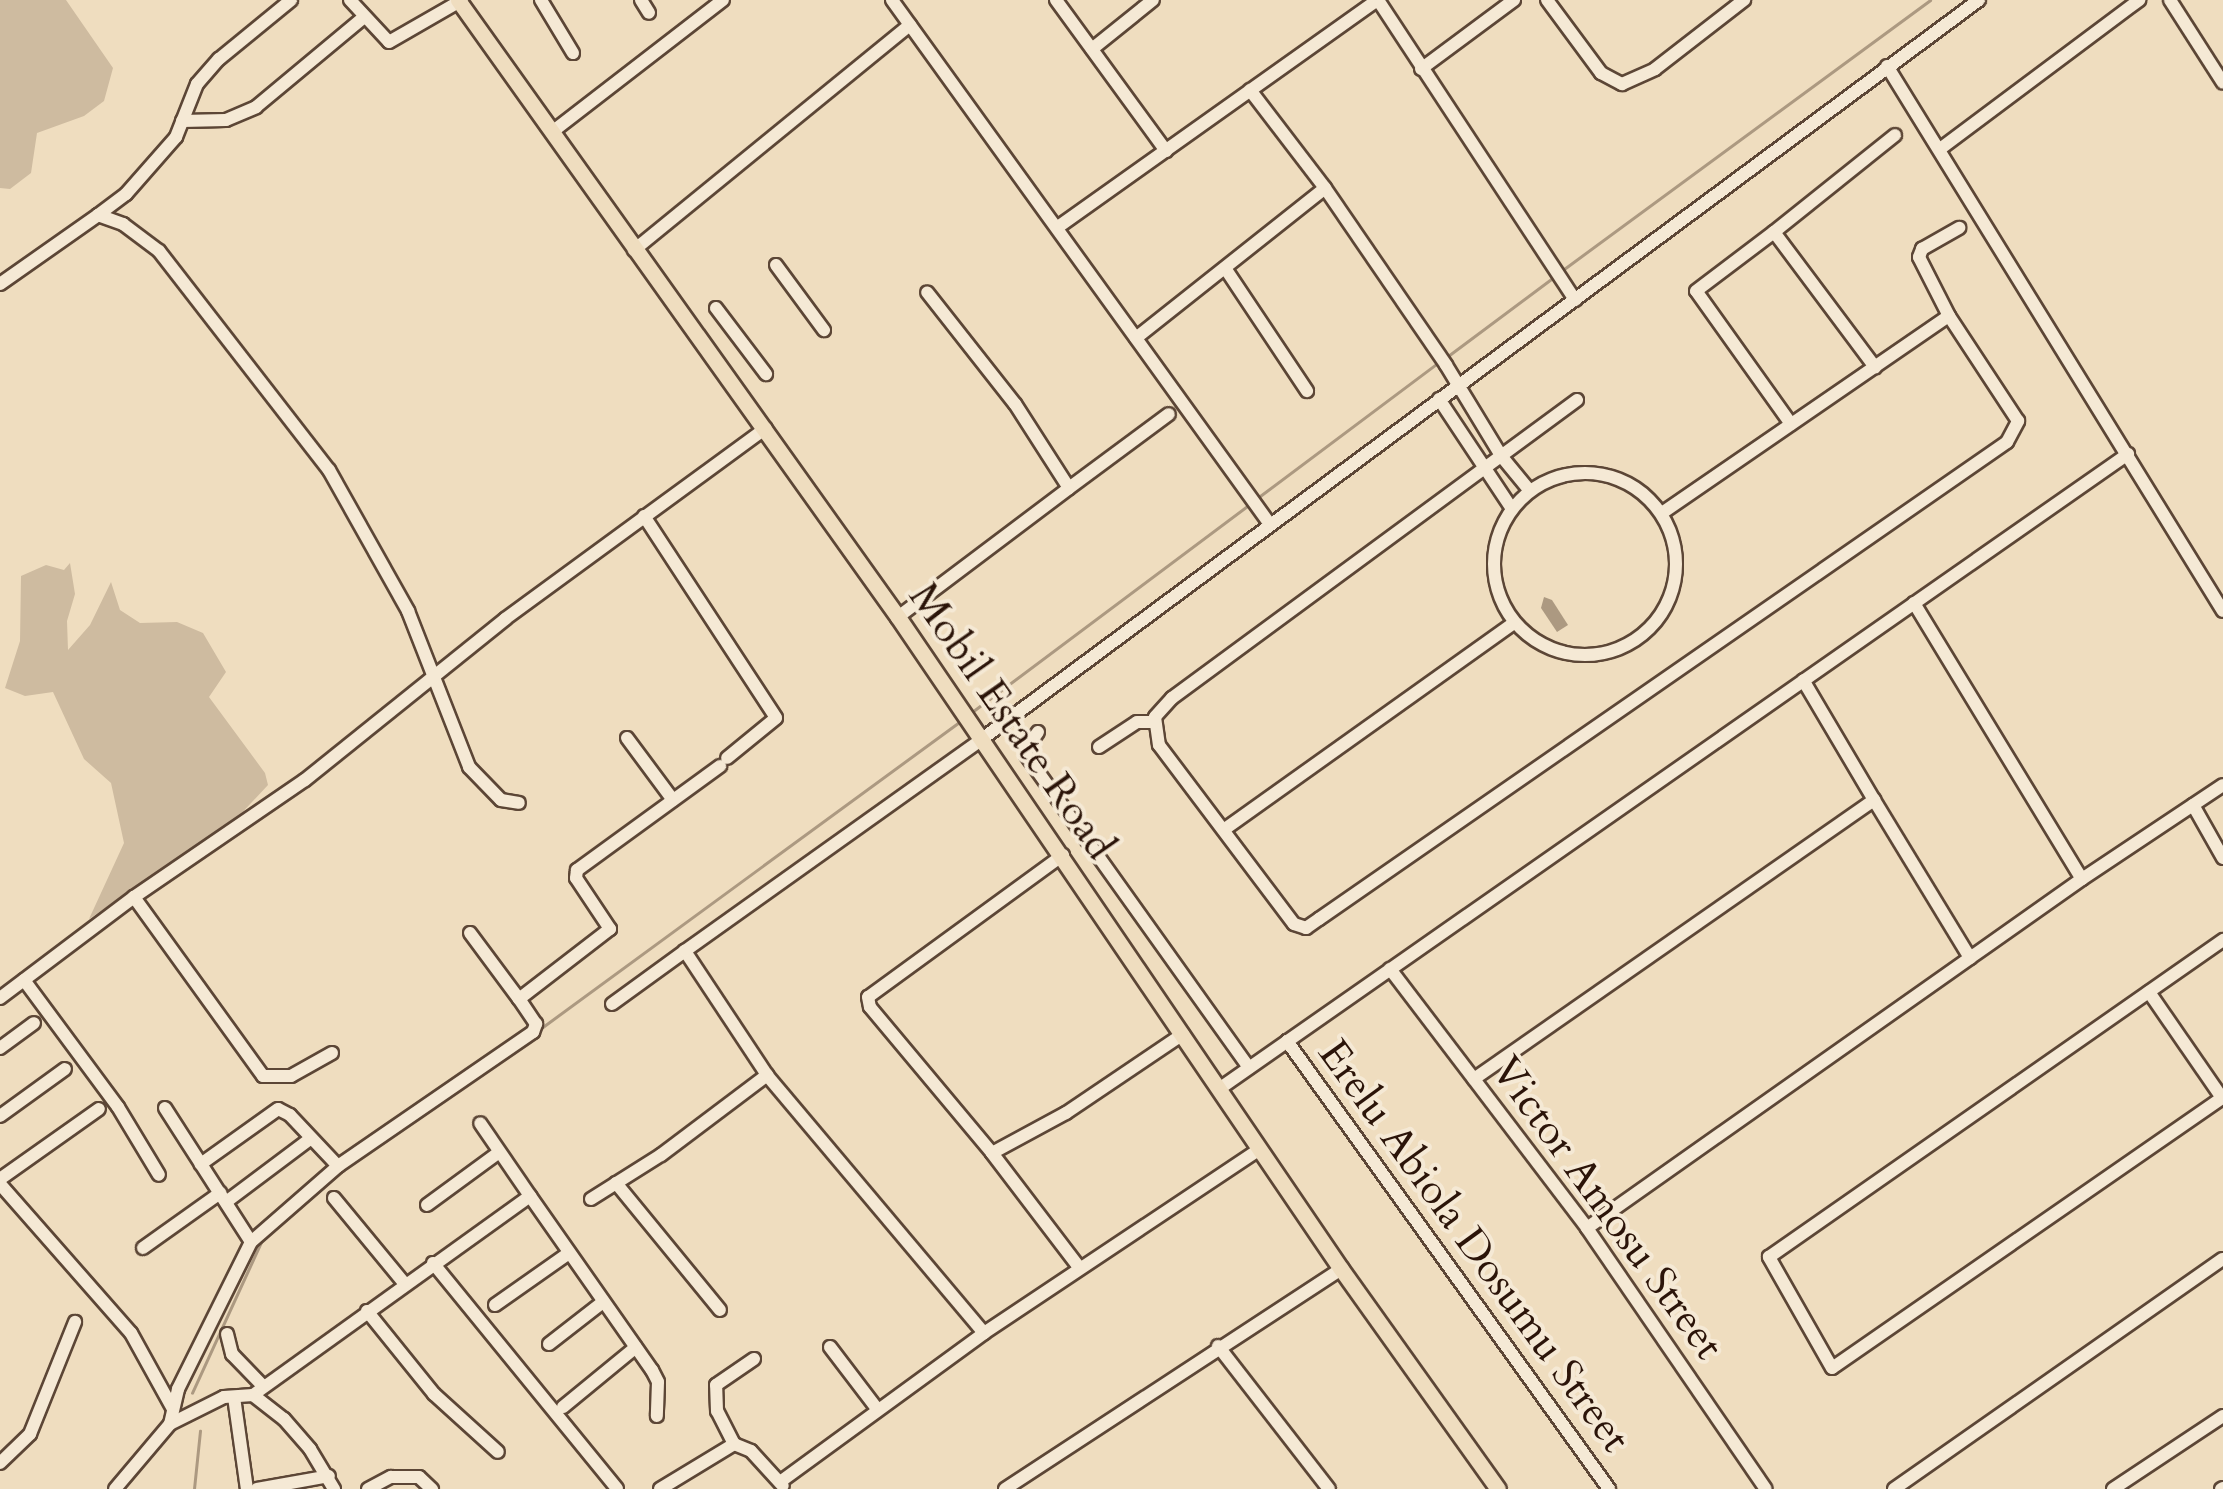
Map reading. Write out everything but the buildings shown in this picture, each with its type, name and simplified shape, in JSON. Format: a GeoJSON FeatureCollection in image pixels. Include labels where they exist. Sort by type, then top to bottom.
{"type":"FeatureCollection","features":[{"type":"Feature","properties":{"kind":"main road","name":"Mobil Estate Road"},"geometry":{"type":"LineString","coordinates":[[460,0],[898,617],[1342,1269],[1498,1489]]}},
{"type":"Feature","properties":{"kind":"street"},"geometry":{"type":"LineString","coordinates":[[0,284],[98,215],[154,163],[176,137],[197,84],[218,59],[290,0]]}},
{"type":"Feature","properties":{"kind":"street"},"geometry":{"type":"LineString","coordinates":[[350,0],[389,42],[460,0]]}},
{"type":"Feature","properties":{"kind":"street"},"geometry":{"type":"LineString","coordinates":[[542,0],[572,54]]}},
{"type":"Feature","properties":{"kind":"street"},"geometry":{"type":"LineString","coordinates":[[641,0],[649,13]]}},
{"type":"Feature","properties":{"kind":"street"},"geometry":{"type":"LineString","coordinates":[[552,132],[723,0]]}},
{"type":"Feature","properties":{"kind":"street"},"geometry":{"type":"LineString","coordinates":[[892,0],[1269,523]]}},
{"type":"Feature","properties":{"kind":"street"},"geometry":{"type":"LineString","coordinates":[[1056,0],[1166,150]]}},
{"type":"Feature","properties":{"kind":"street"},"geometry":{"type":"LineString","coordinates":[[1092,49],[1153,0]]}},
{"type":"Feature","properties":{"kind":"street"},"geometry":{"type":"LineString","coordinates":[[1058,226],[1378,0],[1574,300]]}},
{"type":"Feature","properties":{"kind":"street"},"geometry":{"type":"LineString","coordinates":[[1421,69],[1514,0]]}},
{"type":"Feature","properties":{"kind":"street"},"geometry":{"type":"LineString","coordinates":[[1547,0],[1601,72],[1622,84],[1655,70],[1744,0]]}},
{"type":"Feature","properties":{"kind":"street"},"geometry":{"type":"LineString","coordinates":[[612,1004],[982,739],[1980,0]]}},
{"type":"Feature","properties":{"kind":"street"},"geometry":{"type":"LineString","coordinates":[[1940,150],[2139,0]]}},
{"type":"Feature","properties":{"kind":"street"},"geometry":{"type":"LineString","coordinates":[[2170,0],[2223,82]]}},
{"type":"Feature","properties":{"kind":"street"},"geometry":{"type":"LineString","coordinates":[[182,121],[226,120],[256,107],[363,18]]}},
{"type":"Feature","properties":{"kind":"street"},"geometry":{"type":"LineString","coordinates":[[634,250],[910,25]]}},
{"type":"Feature","properties":{"kind":"street"},"geometry":{"type":"LineString","coordinates":[[1888,66],[2223,610]]}},
{"type":"Feature","properties":{"kind":"street"},"geometry":{"type":"LineString","coordinates":[[1250,90],[1324,188],[1459,384],[1502,457],[1530,491]]}},
{"type":"Feature","properties":{"kind":"street"},"geometry":{"type":"LineString","coordinates":[[1791,424],[1696,290],[1895,135]]}},
{"type":"Feature","properties":{"kind":"street"},"geometry":{"type":"LineString","coordinates":[[1136,338],[1324,188]]}},
{"type":"Feature","properties":{"kind":"street"},"geometry":{"type":"LineString","coordinates":[[98,215],[123,224],[159,250],[330,470],[408,612],[469,767],[501,800],[518,802]]}},
{"type":"Feature","properties":{"kind":"street"},"geometry":{"type":"LineString","coordinates":[[1154,722],[1160,745],[1225,829],[1282,914],[1306,928],[2007,442],[2018,420],[1949,316],[1919,257],[1922,249],[1959,228]]}},
{"type":"Feature","properties":{"kind":"street"},"geometry":{"type":"LineString","coordinates":[[1774,232],[1875,367]]}},
{"type":"Feature","properties":{"kind":"street"},"geometry":{"type":"LineString","coordinates":[[776,265],[824,330]]}},
{"type":"Feature","properties":{"kind":"street"},"geometry":{"type":"LineString","coordinates":[[1225,268],[1307,391]]}},
{"type":"Feature","properties":{"kind":"street"},"geometry":{"type":"LineString","coordinates":[[928,292],[1015,404],[1069,488]]}},
{"type":"Feature","properties":{"kind":"street"},"geometry":{"type":"LineString","coordinates":[[716,308],[766,374]]}},
{"type":"Feature","properties":{"kind":"street"},"geometry":{"type":"LineString","coordinates":[[1662,512],[1949,316]]}},
{"type":"Feature","properties":{"kind":"street"},"geometry":{"type":"LineString","coordinates":[[1440,399],[1512,509]]}},
{"type":"Feature","properties":{"kind":"street"},"geometry":{"type":"LineString","coordinates":[[1154,722],[1172,698],[1578,400]]}},
{"type":"Feature","properties":{"kind":"street"},"geometry":{"type":"LineString","coordinates":[[898,617],[1169,414]]}},
{"type":"Feature","properties":{"kind":"street"},"geometry":{"type":"LineString","coordinates":[[0,998],[134,898],[305,780],[644,516],[766,428]]}},
{"type":"Feature","properties":{"kind":"street"},"geometry":{"type":"LineString","coordinates":[[1219,1090],[2128,454]]}},
{"type":"Feature","properties":{"kind":"street"},"geometry":{"type":"LineString","coordinates":[[1592,472],[1619,478],[1644,492],[1662,512],[1675,540],[1678,570],[1670,600],[1642,636],[1599,655],[1568,654],[1538,643],[1514,623],[1500,599],[1493,572],[1495,544],[1512,509],[1530,491],[1564,474],[1592,472]]}},
{"type":"Feature","properties":{"kind":"street"},"geometry":{"type":"LineString","coordinates":[[520,999],[609,932],[609,925],[576,878],[578,870],[724,762],[776,718],[644,516]]}},
{"type":"Feature","properties":{"kind":"street"},"geometry":{"type":"LineString","coordinates":[[1914,604],[2082,880]]}},
{"type":"Feature","properties":{"kind":"street"},"geometry":{"type":"LineString","coordinates":[[1225,829],[1514,623]]}},
{"type":"Feature","properties":{"kind":"street"},"geometry":{"type":"LineString","coordinates":[[1804,680],[1970,958]]}},
{"type":"Feature","properties":{"kind":"street"},"geometry":{"type":"LineString","coordinates":[[1100,747],[1138,722],[1154,722]]}},
{"type":"Feature","properties":{"kind":"street"},"geometry":{"type":"LineString","coordinates":[[1038,732],[1026,747],[1026,755],[1249,1068]]}},
{"type":"Feature","properties":{"kind":"street"},"geometry":{"type":"LineString","coordinates":[[627,738],[674,800]]}},
{"type":"Feature","properties":{"kind":"street"},"geometry":{"type":"LineString","coordinates":[[1587,1228],[2223,785]]}},
{"type":"Feature","properties":{"kind":"street"},"geometry":{"type":"LineString","coordinates":[[1474,1080],[1874,800]]}},
{"type":"Feature","properties":{"kind":"street"},"geometry":{"type":"LineString","coordinates":[[2193,805],[2223,858]]}},
{"type":"Feature","properties":{"kind":"street"},"geometry":{"type":"LineString","coordinates":[[1063,856],[868,997],[870,1008],[992,1153],[1079,1268]]}},
{"type":"Feature","properties":{"kind":"street"},"geometry":{"type":"LineString","coordinates":[[134,898],[263,1076],[291,1076],[332,1052]]}},
{"type":"Feature","properties":{"kind":"street"},"geometry":{"type":"LineString","coordinates":[[170,1424],[178,1388],[251,1242],[338,1166],[532,1032],[536,1024],[470,933]]}},
{"type":"Feature","properties":{"kind":"street"},"geometry":{"type":"LineString","coordinates":[[2149,992],[2222,1098],[1832,1368],[1769,1258],[2223,940]]}},
{"type":"Feature","properties":{"kind":"street"},"geometry":{"type":"LineString","coordinates":[[685,950],[767,1075],[984,1333]]}},
{"type":"Feature","properties":{"kind":"street","name":"Victor Amosu Street"},"geometry":{"type":"LineString","coordinates":[[1390,968],[1587,1228],[1766,1489]]}},
{"type":"Feature","properties":{"kind":"street"},"geometry":{"type":"LineString","coordinates":[[24,980],[118,1106],[159,1174]]}},
{"type":"Feature","properties":{"kind":"street"},"geometry":{"type":"LineString","coordinates":[[0,1048],[34,1023]]}},
{"type":"Feature","properties":{"kind":"street"},"geometry":{"type":"LineString","coordinates":[[992,1153],[1066,1113],[1183,1034]]}},
{"type":"Feature","properties":{"kind":"street","name":"Erelu Abiola Dosumu Street"},"geometry":{"type":"LineString","coordinates":[[1287,1041],[1609,1489]]}},
{"type":"Feature","properties":{"kind":"street"},"geometry":{"type":"LineString","coordinates":[[0,1116],[64,1069]]}},
{"type":"Feature","properties":{"kind":"street"},"geometry":{"type":"LineString","coordinates":[[591,1199],[661,1155],[767,1075]]}},
{"type":"Feature","properties":{"kind":"street"},"geometry":{"type":"LineString","coordinates":[[165,1108],[251,1242]]}},
{"type":"Feature","properties":{"kind":"street"},"geometry":{"type":"LineString","coordinates":[[201,1164],[278,1109],[290,1115],[338,1166]]}},
{"type":"Feature","properties":{"kind":"street"},"geometry":{"type":"LineString","coordinates":[[99,1110],[0,1181],[131,1333],[173,1409]]}},
{"type":"Feature","properties":{"kind":"street"},"geometry":{"type":"LineString","coordinates":[[480,1123],[658,1382],[657,1416]]}},
{"type":"Feature","properties":{"kind":"street"},"geometry":{"type":"LineString","coordinates":[[143,1248],[310,1138]]}},
{"type":"Feature","properties":{"kind":"street"},"geometry":{"type":"LineString","coordinates":[[754,1359],[716,1385],[717,1411],[734,1444],[752,1451],[783,1486],[984,1333],[1260,1149]]}},
{"type":"Feature","properties":{"kind":"street"},"geometry":{"type":"LineString","coordinates":[[427,1205],[498,1153]]}},
{"type":"Feature","properties":{"kind":"street"},"geometry":{"type":"LineString","coordinates":[[616,1183],[720,1310]]}},
{"type":"Feature","properties":{"kind":"street"},"geometry":{"type":"LineString","coordinates":[[115,1489],[170,1424],[192,1410],[258,1390],[530,1196]]}},
{"type":"Feature","properties":{"kind":"street"},"geometry":{"type":"LineString","coordinates":[[334,1198],[404,1283]]}},
{"type":"Feature","properties":{"kind":"street"},"geometry":{"type":"LineString","coordinates":[[495,1305],[569,1253]]}},
{"type":"Feature","properties":{"kind":"street"},"geometry":{"type":"LineString","coordinates":[[1894,1489],[2223,1258]]}},
{"type":"Feature","properties":{"kind":"street"},"geometry":{"type":"LineString","coordinates":[[434,1262],[609,1487]]}},
{"type":"Feature","properties":{"kind":"street"},"geometry":{"type":"LineString","coordinates":[[1004,1489],[1218,1346],[1342,1269]]}},
{"type":"Feature","properties":{"kind":"street"},"geometry":{"type":"LineString","coordinates":[[548,1344],[603,1302]]}},
{"type":"Feature","properties":{"kind":"street"},"geometry":{"type":"LineString","coordinates":[[367,1311],[434,1394],[498,1452]]}},
{"type":"Feature","properties":{"kind":"street"},"geometry":{"type":"LineString","coordinates":[[0,1463],[30,1434],[75,1322]]}},
{"type":"Feature","properties":{"kind":"street"},"geometry":{"type":"LineString","coordinates":[[227,1334],[232,1354],[331,1483]]}},
{"type":"Feature","properties":{"kind":"street"},"geometry":{"type":"LineString","coordinates":[[1218,1346],[1329,1489]]}},
{"type":"Feature","properties":{"kind":"street"},"geometry":{"type":"LineString","coordinates":[[563,1407],[636,1347]]}},
{"type":"Feature","properties":{"kind":"street"},"geometry":{"type":"LineString","coordinates":[[830,1347],[878,1410]]}},
{"type":"Feature","properties":{"kind":"street"},"geometry":{"type":"LineString","coordinates":[[234,1397],[247,1489]]}},
{"type":"Feature","properties":{"kind":"street"},"geometry":{"type":"LineString","coordinates":[[2113,1489],[2223,1416]]}},
{"type":"Feature","properties":{"kind":"street"},"geometry":{"type":"LineString","coordinates":[[660,1489],[734,1444]]}},
{"type":"Feature","properties":{"kind":"street"},"geometry":{"type":"LineString","coordinates":[[368,1489],[391,1476],[419,1477],[432,1489]]}},
{"type":"Feature","properties":{"kind":"street"},"geometry":{"type":"LineString","coordinates":[[257,1489],[331,1483]]}},
{"type":"Feature","properties":{"kind":"shaded area"},"geometry":{"type":"Polygon","coordinates":[[[0,0],[66,0],[113,68],[104,101],[84,116],[37,133],[31,173],[10,189],[0,188],[0,0]]]}},
{"type":"Feature","properties":{"kind":"shaded area"},"geometry":{"type":"Polygon","coordinates":[[[70,563],[75,594],[67,621],[68,650],[90,625],[111,582],[120,610],[140,623],[177,622],[203,633],[226,672],[209,697],[265,773],[268,785],[236,819],[89,919],[124,843],[111,783],[84,759],[53,692],[25,696],[5,688],[20,641],[21,576],[46,565],[64,570],[70,563]]]}},
{"type":"Feature","properties":{"kind":"shaded area"},"geometry":{"type":"Polygon","coordinates":[[[1544,597],[1552,600],[1568,625],[1557,632],[1541,608],[1544,597]]]}},
{"type":"Feature","properties":{"kind":"waterway"},"geometry":{"type":"LineString","coordinates":[[1560,272],[1930,0]]}},
{"type":"Feature","properties":{"kind":"waterway"},"geometry":{"type":"LineString","coordinates":[[1448,356],[1554,277]]}},
{"type":"Feature","properties":{"kind":"waterway"},"geometry":{"type":"LineString","coordinates":[[1256,499],[1438,363]]}},
{"type":"Feature","properties":{"kind":"waterway"},"geometry":{"type":"LineString","coordinates":[[972,712],[1250,504]]}},
{"type":"Feature","properties":{"kind":"waterway"},"geometry":{"type":"LineString","coordinates":[[540,1029],[962,720]]}},
{"type":"Feature","properties":{"kind":"waterway"},"geometry":{"type":"LineString","coordinates":[[192,1393],[261,1242]]}},
{"type":"Feature","properties":{"kind":"waterway"},"geometry":{"type":"LineString","coordinates":[[194,1489],[200,1431]]}}]}
